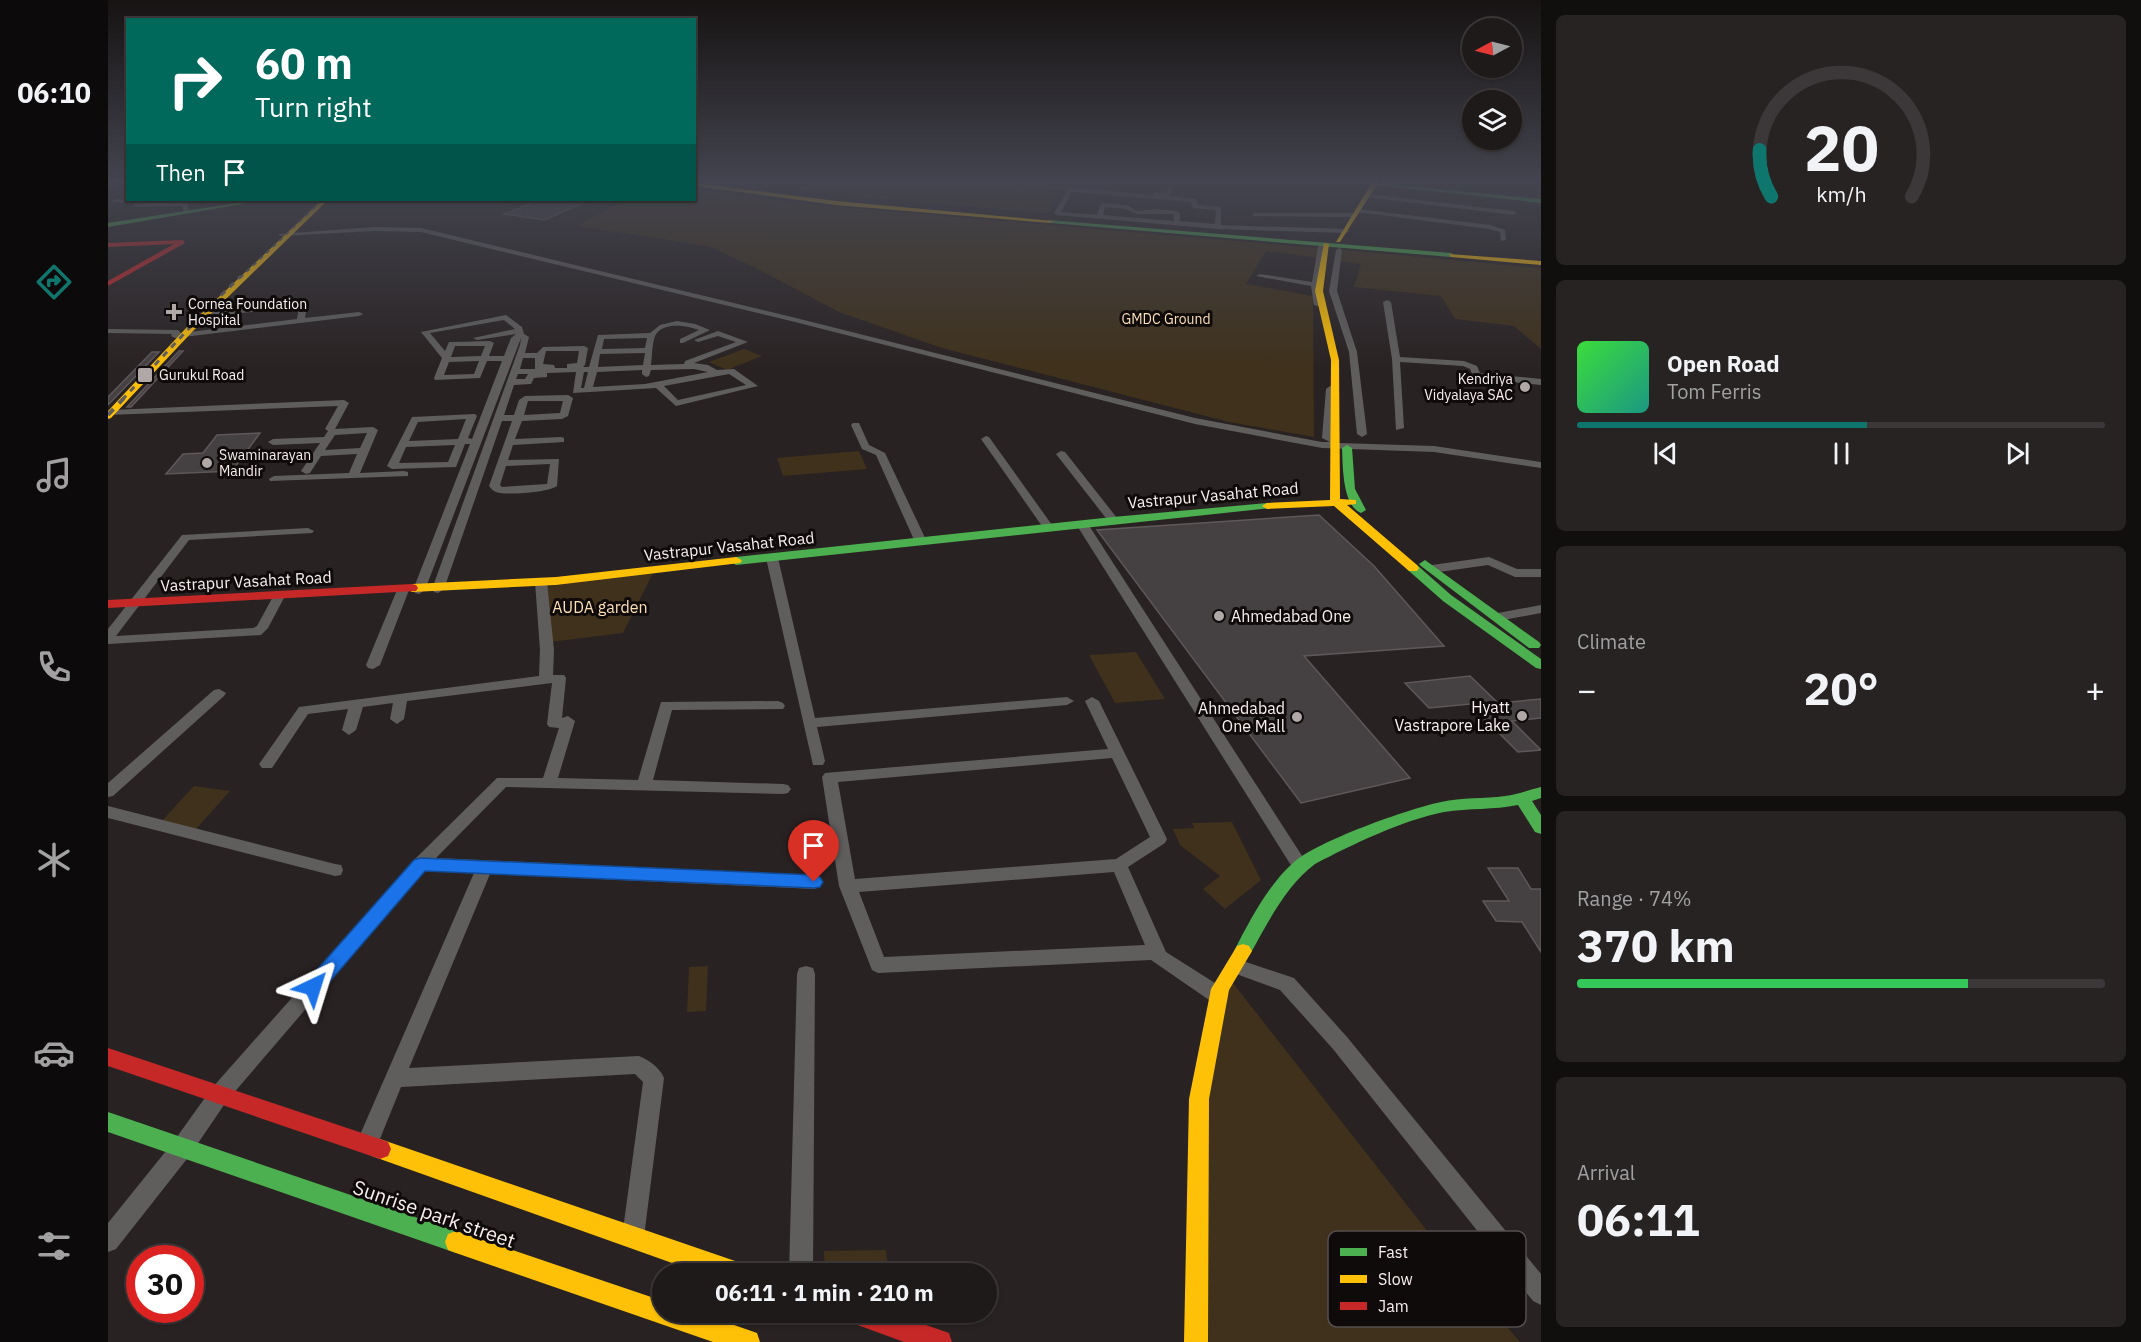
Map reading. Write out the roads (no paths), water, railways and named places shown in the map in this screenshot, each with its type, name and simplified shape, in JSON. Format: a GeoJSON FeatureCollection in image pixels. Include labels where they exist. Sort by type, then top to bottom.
{"type":"FeatureCollection","features":[{"type":"Feature","properties":{"kind":"street"},"geometry":{"type":"LineString","coordinates":[[108,284],[177,246]]}},
{"type":"Feature","properties":{"kind":"street"},"geometry":{"type":"LineString","coordinates":[[109,412],[179,334],[272,246]]}},
{"type":"Feature","properties":{"kind":"street"},"geometry":{"type":"LineString","coordinates":[[179,334],[239,284],[274,246]]}},
{"type":"Feature","properties":{"kind":"street"},"geometry":{"type":"LineString","coordinates":[[487,246],[792,319],[1195,421],[1294,441],[1434,448],[1541,465]]}},
{"type":"Feature","properties":{"kind":"street"},"geometry":{"type":"LineString","coordinates":[[1333,246],[1317,284],[1335,360],[1339,443],[1347,467],[1353,502],[1432,569],[1540,648]]}},
{"type":"Feature","properties":{"kind":"street"},"geometry":{"type":"LineString","coordinates":[[1333,246],[1326,290],[1345,357],[1339,443],[1334,465],[1337,502],[1447,598],[1541,665]]}},
{"type":"Feature","properties":{"kind":"street"},"geometry":{"type":"LineString","coordinates":[[1334,246],[1333,291],[1353,352],[1362,434]]}},
{"type":"Feature","properties":{"kind":"street"},"geometry":{"type":"LineString","coordinates":[[1364,246],[1541,261]]}},
{"type":"Feature","properties":{"kind":"street"},"geometry":{"type":"LineString","coordinates":[[1260,276],[1317,284]]}},
{"type":"Feature","properties":{"kind":"street"},"geometry":{"type":"LineString","coordinates":[[1387,302],[1396,359],[1399,428]]}},
{"type":"Feature","properties":{"kind":"street"},"geometry":{"type":"LineString","coordinates":[[204,315],[303,304],[301,321]]}},
{"type":"Feature","properties":{"kind":"street"},"geometry":{"type":"LineString","coordinates":[[108,331],[179,334],[359,314]]}},
{"type":"Feature","properties":{"kind":"street"},"geometry":{"type":"LineString","coordinates":[[438,589],[525,337],[508,318],[504,317],[425,332],[445,359]]}},
{"type":"Feature","properties":{"kind":"street"},"geometry":{"type":"LineString","coordinates":[[654,333],[680,322],[706,330],[687,342]]}},
{"type":"Feature","properties":{"kind":"street"},"geometry":{"type":"LineString","coordinates":[[434,345],[520,333]]}},
{"type":"Feature","properties":{"kind":"street"},"geometry":{"type":"LineString","coordinates":[[419,590],[462,472],[515,338],[520,333]]}},
{"type":"Feature","properties":{"kind":"street"},"geometry":{"type":"LineString","coordinates":[[645,391],[646,367],[654,333]]}},
{"type":"Feature","properties":{"kind":"street"},"geometry":{"type":"LineString","coordinates":[[588,390],[600,338],[654,333],[670,336],[716,353]]}},
{"type":"Feature","properties":{"kind":"street"},"geometry":{"type":"LineString","coordinates":[[681,366],[744,342],[718,333],[687,342]]}},
{"type":"Feature","properties":{"kind":"street"},"geometry":{"type":"LineString","coordinates":[[489,342],[484,359],[476,377],[438,378],[452,344],[489,342]]}},
{"type":"Feature","properties":{"kind":"street"},"geometry":{"type":"LineString","coordinates":[[584,348],[579,366],[538,367],[543,349],[598,347],[649,350]]}},
{"type":"Feature","properties":{"kind":"street"},"geometry":{"type":"LineString","coordinates":[[520,356],[540,355]]}},
{"type":"Feature","properties":{"kind":"street"},"geometry":{"type":"LineString","coordinates":[[445,359],[507,358]]}},
{"type":"Feature","properties":{"kind":"street"},"geometry":{"type":"LineString","coordinates":[[1396,359],[1464,364],[1473,368],[1476,375],[1541,382]]}},
{"type":"Feature","properties":{"kind":"street"},"geometry":{"type":"LineString","coordinates":[[514,372],[702,366],[716,373],[731,371],[754,386],[657,384],[645,391],[526,391],[528,382],[533,376],[593,371]]}},
{"type":"Feature","properties":{"kind":"street"},"geometry":{"type":"LineString","coordinates":[[576,391],[580,373]]}},
{"type":"Feature","properties":{"kind":"street"},"geometry":{"type":"LineString","coordinates":[[657,384],[676,403],[706,386],[716,373]]}},
{"type":"Feature","properties":{"kind":"street"},"geometry":{"type":"LineString","coordinates":[[510,382],[528,382]]}},
{"type":"Feature","properties":{"kind":"street"},"geometry":{"type":"LineString","coordinates":[[498,418],[518,418],[564,415],[568,398],[564,396],[525,399],[518,418],[510,442],[502,463],[494,486],[496,489],[550,487],[557,462],[502,463]]}},
{"type":"Feature","properties":{"kind":"street"},"geometry":{"type":"LineString","coordinates":[[109,412],[344,403],[330,429]]}},
{"type":"Feature","properties":{"kind":"street"},"geometry":{"type":"LineString","coordinates":[[471,416],[471,420],[452,465],[394,467],[392,465],[417,418],[471,416]]}},
{"type":"Feature","properties":{"kind":"street"},"geometry":{"type":"LineString","coordinates":[[471,420],[483,420]]}},
{"type":"Feature","properties":{"kind":"street"},"geometry":{"type":"LineString","coordinates":[[856,424],[865,447],[880,453],[921,542]]}},
{"type":"Feature","properties":{"kind":"street"},"geometry":{"type":"LineString","coordinates":[[306,471],[333,431],[373,430],[353,476]]}},
{"type":"Feature","properties":{"kind":"street"},"geometry":{"type":"LineString","coordinates":[[986,439],[1048,527]]}},
{"type":"Feature","properties":{"kind":"street"},"geometry":{"type":"LineString","coordinates":[[273,442],[325,440]]}},
{"type":"Feature","properties":{"kind":"street"},"geometry":{"type":"LineString","coordinates":[[510,442],[561,440]]}},
{"type":"Feature","properties":{"kind":"street"},"geometry":{"type":"LineString","coordinates":[[402,444],[475,441]]}},
{"type":"Feature","properties":{"kind":"street"},"geometry":{"type":"LineString","coordinates":[[532,461],[537,441]]}},
{"type":"Feature","properties":{"kind":"street"},"geometry":{"type":"LineString","coordinates":[[318,453],[365,451]]}},
{"type":"Feature","properties":{"kind":"street"},"geometry":{"type":"LineString","coordinates":[[1061,454],[1113,520]]}},
{"type":"Feature","properties":{"kind":"street"},"geometry":{"type":"LineString","coordinates":[[274,479],[480,471]]}},
{"type":"Feature","properties":{"kind":"street","name":"Vastrapur Vasahat Road"},"geometry":{"type":"LineString","coordinates":[[108,604],[541,582],[1113,520],[1267,506],[1353,502]]}},
{"type":"Feature","properties":{"kind":"street"},"geometry":{"type":"LineString","coordinates":[[1082,524],[1300,866]]}},
{"type":"Feature","properties":{"kind":"street"},"geometry":{"type":"LineString","coordinates":[[108,639],[186,537],[308,531]]}},
{"type":"Feature","properties":{"kind":"street"},"geometry":{"type":"LineString","coordinates":[[771,558],[818,761]]}},
{"type":"Feature","properties":{"kind":"street"},"geometry":{"type":"LineString","coordinates":[[1432,569],[1489,561],[1515,573],[1541,573]]}},
{"type":"Feature","properties":{"kind":"street"},"geometry":{"type":"LineString","coordinates":[[541,582],[547,650],[546,679]]}},
{"type":"Feature","properties":{"kind":"street"},"geometry":{"type":"LineString","coordinates":[[373,666],[403,590]]}},
{"type":"Feature","properties":{"kind":"street"},"geometry":{"type":"LineString","coordinates":[[108,639],[256,632],[262,628],[279,596]]}},
{"type":"Feature","properties":{"kind":"street"},"geometry":{"type":"LineString","coordinates":[[1498,616],[1541,609]]}},
{"type":"Feature","properties":{"kind":"street"},"geometry":{"type":"LineString","coordinates":[[267,764],[304,710],[559,678],[554,724],[568,721],[549,783]]}},
{"type":"Feature","properties":{"kind":"street"},"geometry":{"type":"LineString","coordinates":[[108,792],[219,693]]}},
{"type":"Feature","properties":{"kind":"street"},"geometry":{"type":"LineString","coordinates":[[397,719],[401,698]]}},
{"type":"Feature","properties":{"kind":"street"},"geometry":{"type":"LineString","coordinates":[[848,886],[1119,865],[1160,839],[1092,700]]}},
{"type":"Feature","properties":{"kind":"street"},"geometry":{"type":"LineString","coordinates":[[809,723],[1067,701]]}},
{"type":"Feature","properties":{"kind":"street"},"geometry":{"type":"LineString","coordinates":[[349,730],[357,703]]}},
{"type":"Feature","properties":{"kind":"street"},"geometry":{"type":"LineString","coordinates":[[644,786],[666,705],[778,706]]}},
{"type":"Feature","properties":{"kind":"street"},"geometry":{"type":"LineString","coordinates":[[1118,753],[830,777],[848,886],[878,965],[1157,952]]}},
{"type":"Feature","properties":{"kind":"street"},"geometry":{"type":"LineString","coordinates":[[108,1241],[182,1148],[219,1095],[420,864],[502,782],[783,789]]}},
{"type":"Feature","properties":{"kind":"street"},"geometry":{"type":"LineString","coordinates":[[1196,1342],[1199,1098],[1220,989],[1261,920],[1300,866],[1341,845],[1443,807],[1488,805],[1523,800],[1541,792]]}},
{"type":"Feature","properties":{"kind":"street"},"geometry":{"type":"LineString","coordinates":[[1523,800],[1541,828]]}},
{"type":"Feature","properties":{"kind":"street"},"geometry":{"type":"LineString","coordinates":[[108,812],[335,870]]}},
{"type":"Feature","properties":{"kind":"street"},"geometry":{"type":"LineString","coordinates":[[420,864],[814,882]]}},
{"type":"Feature","properties":{"kind":"street"},"geometry":{"type":"LineString","coordinates":[[1119,865],[1159,957],[1219,996]]}},
{"type":"Feature","properties":{"kind":"street"},"geometry":{"type":"LineString","coordinates":[[367,1144],[484,868]]}},
{"type":"Feature","properties":{"kind":"street"},"geometry":{"type":"LineString","coordinates":[[1234,966],[1287,984],[1340,1043],[1491,1231]]}},
{"type":"Feature","properties":{"kind":"street"},"geometry":{"type":"LineString","coordinates":[[801,1263],[806,974]]}},
{"type":"Feature","properties":{"kind":"street"},"geometry":{"type":"LineString","coordinates":[[108,1057],[367,1144],[707,1263]]}},
{"type":"Feature","properties":{"kind":"street"},"geometry":{"type":"LineString","coordinates":[[394,1078],[639,1065],[654,1078],[633,1237]]}},
{"type":"Feature","properties":{"kind":"street","name":"Sunrise park street"},"geometry":{"type":"LineString","coordinates":[[108,1122],[748,1342]]}},
{"type":"Feature","properties":{"kind":"street"},"geometry":{"type":"LineString","coordinates":[[1526,1274],[1541,1293]]}},
{"type":"Feature","properties":{"kind":"street"},"geometry":{"type":"LineString","coordinates":[[884,1323],[940,1342]]}},
{"type":"Feature","properties":{"kind":"railway"},"geometry":{"type":"LineString","coordinates":[[240,278],[274,246]]}},
{"type":"Feature","properties":{"kind":"railway"},"geometry":{"type":"LineString","coordinates":[[122,400],[241,276]]}},
{"type":"Feature","properties":{"kind":"railway"},"geometry":{"type":"LineString","coordinates":[[108,415],[124,398]]}},
{"type":"Feature","properties":{"kind":"place","name":"Cornea Foundation Hospital"},"geometry":{"type":"Point","coordinates":[174,312]}},
{"type":"Feature","properties":{"kind":"place","name":"Gurukul Road"},"geometry":{"type":"Point","coordinates":[145,375]}},
{"type":"Feature","properties":{"kind":"place","name":"Kendriya Vidyalaya SAC"},"geometry":{"type":"Point","coordinates":[1525,387]}},
{"type":"Feature","properties":{"kind":"place","name":"Swaminarayan Mandir"},"geometry":{"type":"Point","coordinates":[207,463]}},
{"type":"Feature","properties":{"kind":"place","name":"Ahmedabad One"},"geometry":{"type":"Point","coordinates":[1219,616]}},
{"type":"Feature","properties":{"kind":"place","name":"Hyatt Vastrapore Lake"},"geometry":{"type":"Point","coordinates":[1522,716]}},
{"type":"Feature","properties":{"kind":"place","name":"Ahmedabad One Mall"},"geometry":{"type":"Point","coordinates":[1297,717]}},
{"type":"Feature","properties":{"kind":"park label","name":"GMDC Ground"},"geometry":{"type":"Point","coordinates":[1166,319]}},
{"type":"Feature","properties":{"kind":"park label","name":"AUDA garden"},"geometry":{"type":"Point","coordinates":[600,607]}}]}
